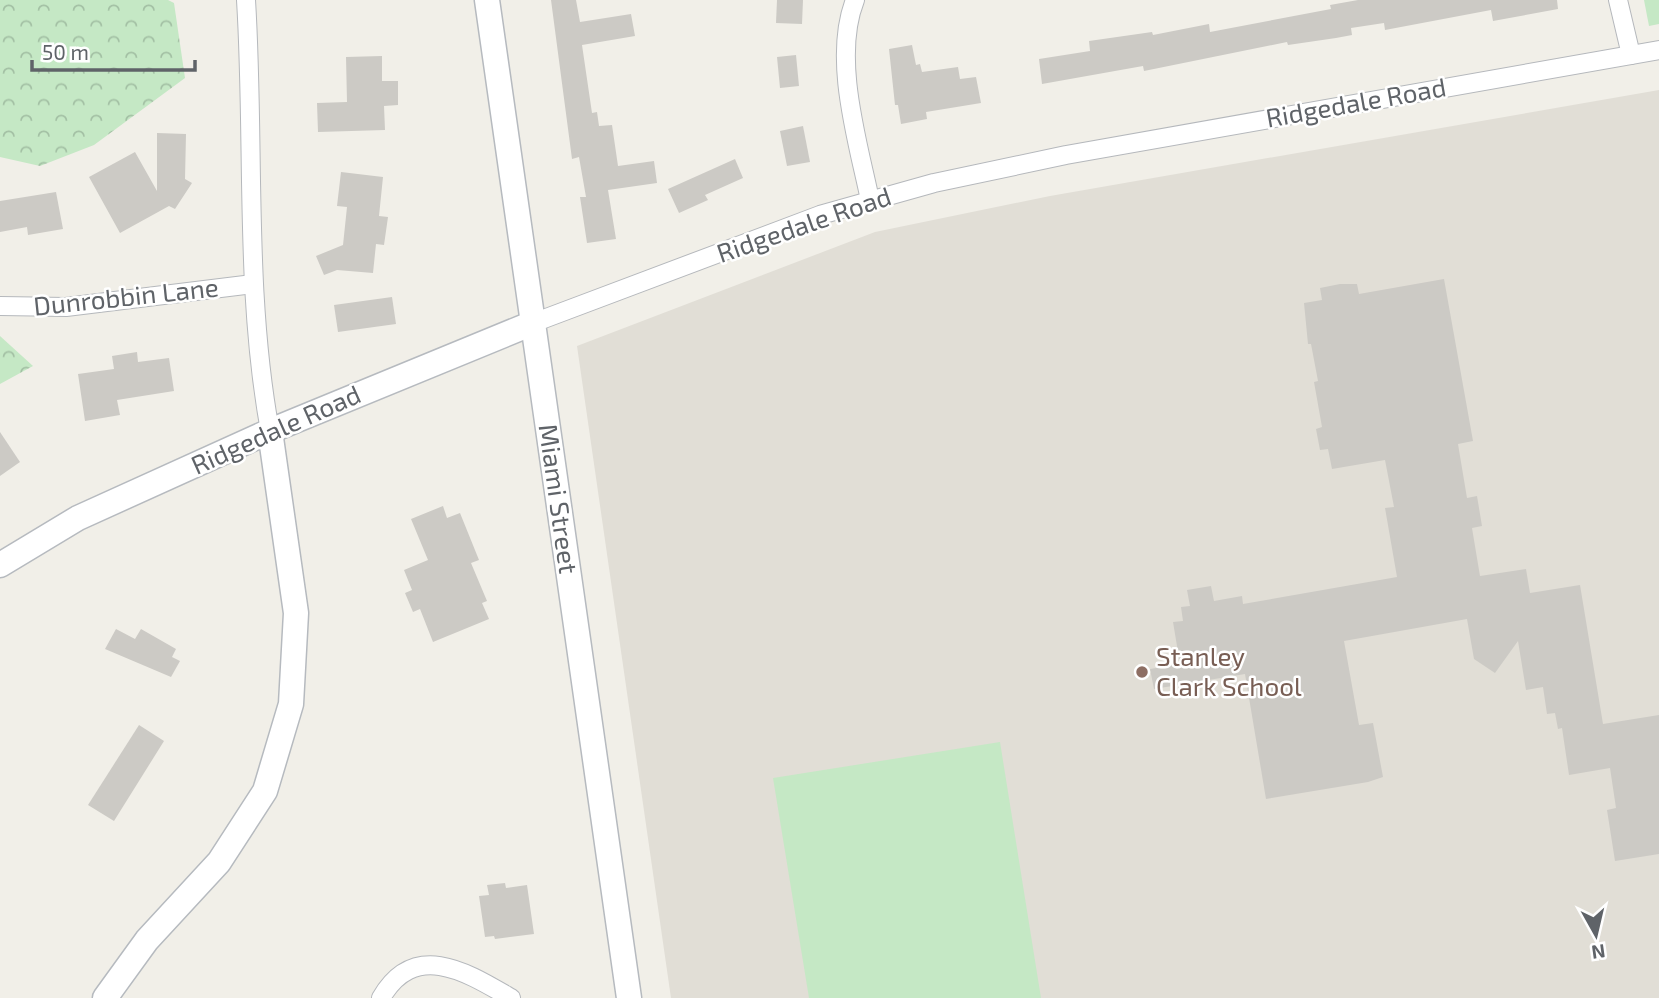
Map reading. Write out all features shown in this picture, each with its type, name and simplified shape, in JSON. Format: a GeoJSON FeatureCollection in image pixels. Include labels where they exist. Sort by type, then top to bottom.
{"type":"FeatureCollection","features":[{"type":"Feature","properties":{"kind":"street"},"geometry":{"type":"LineString","coordinates":[[105,998],[147,940],[219,862],[265,791],[291,704],[296,613],[261,381],[253,284],[246,0]]}},
{"type":"Feature","properties":{"kind":"street","name":"Miami Street"},"geometry":{"type":"LineString","coordinates":[[487,0],[629,998]]}},
{"type":"Feature","properties":{"kind":"street"},"geometry":{"type":"LineString","coordinates":[[855,0],[846,60],[854,126],[870,200]]}},
{"type":"Feature","properties":{"kind":"street"},"geometry":{"type":"LineString","coordinates":[[1618,0],[1631,55]]}},
{"type":"Feature","properties":{"kind":"street","name":"Ridgedale Road"},"geometry":{"type":"LineString","coordinates":[[0,565],[78,518],[270,431],[533,323],[820,215],[870,200],[1066,155],[1659,50]]}},
{"type":"Feature","properties":{"kind":"street","name":"Dunrobbin Lane"},"geometry":{"type":"LineString","coordinates":[[0,306],[66,307],[253,284]]}},
{"type":"Feature","properties":{"kind":"street"},"geometry":{"type":"LineString","coordinates":[[381,998],[401,975],[412,969],[439,964],[471,975],[511,998]]}},
{"type":"Feature","properties":{"kind":"shaded area","name":"Stanley Clark School"},"geometry":{"type":"Polygon","coordinates":[[[1659,90],[1659,998],[671,998],[577,346],[875,232],[1050,196],[1659,90]]]}},
{"type":"Feature","properties":{"kind":"green space"},"geometry":{"type":"Polygon","coordinates":[[[0,0],[168,0],[174,3],[185,78],[94,145],[40,166],[0,157],[0,0]]]}},
{"type":"Feature","properties":{"kind":"green space"},"geometry":{"type":"Polygon","coordinates":[[[1644,0],[1659,0],[1659,24],[1649,26],[1644,0]]]}},
{"type":"Feature","properties":{"kind":"green space"},"geometry":{"type":"Polygon","coordinates":[[[0,336],[33,366],[0,384],[0,336]]]}},
{"type":"Feature","properties":{"kind":"green space"},"geometry":{"type":"Polygon","coordinates":[[[1000,742],[1041,998],[809,998],[773,778],[1000,742]]]}},
{"type":"Feature","properties":{"kind":"building"},"geometry":{"type":"Polygon","coordinates":[[[551,0],[576,0],[580,22],[631,14],[635,36],[582,45],[592,113],[597,112],[599,126],[612,125],[618,166],[654,161],[657,183],[608,190],[616,239],[587,243],[580,197],[586,197],[579,157],[572,159],[551,0]]]}},
{"type":"Feature","properties":{"kind":"building"},"geometry":{"type":"Polygon","coordinates":[[[777,0],[803,0],[802,24],[776,23],[777,0]]]}},
{"type":"Feature","properties":{"kind":"building"},"geometry":{"type":"Polygon","coordinates":[[[1358,0],[1557,0],[1558,9],[1493,21],[1491,10],[1385,30],[1384,23],[1351,28],[1352,35],[1336,38],[1288,45],[1287,42],[1144,71],[1143,66],[1042,84],[1039,59],[1090,51],[1089,41],[1152,32],[1153,35],[1209,24],[1210,32],[1331,9],[1330,5],[1358,0]]]}},
{"type":"Feature","properties":{"kind":"building"},"geometry":{"type":"Polygon","coordinates":[[[912,45],[916,65],[920,64],[922,72],[958,67],[960,79],[976,77],[981,103],[926,112],[927,119],[901,124],[898,105],[895,105],[889,49],[912,45]]]}},
{"type":"Feature","properties":{"kind":"building"},"geometry":{"type":"Polygon","coordinates":[[[796,55],[799,86],[780,88],[777,57],[796,55]]]}},
{"type":"Feature","properties":{"kind":"building"},"geometry":{"type":"Polygon","coordinates":[[[382,56],[382,81],[398,81],[398,105],[384,106],[385,130],[318,132],[317,103],[347,102],[346,57],[382,56]]]}},
{"type":"Feature","properties":{"kind":"building"},"geometry":{"type":"Polygon","coordinates":[[[803,126],[810,162],[787,166],[780,131],[803,126]]]}},
{"type":"Feature","properties":{"kind":"building"},"geometry":{"type":"Polygon","coordinates":[[[157,133],[186,134],[185,179],[192,183],[175,209],[169,206],[120,233],[89,177],[135,152],[157,191],[157,133]]]}},
{"type":"Feature","properties":{"kind":"building"},"geometry":{"type":"Polygon","coordinates":[[[735,159],[743,178],[705,195],[708,200],[679,213],[668,189],[735,159]]]}},
{"type":"Feature","properties":{"kind":"building"},"geometry":{"type":"Polygon","coordinates":[[[341,172],[383,177],[379,216],[388,217],[384,245],[376,244],[373,273],[337,270],[324,275],[316,256],[343,245],[347,207],[337,206],[341,172]]]}},
{"type":"Feature","properties":{"kind":"building"},"geometry":{"type":"Polygon","coordinates":[[[56,192],[63,229],[28,235],[27,227],[0,232],[0,201],[56,192]]]}},
{"type":"Feature","properties":{"kind":"building"},"geometry":{"type":"Polygon","coordinates":[[[1444,279],[1473,441],[1458,444],[1467,498],[1477,496],[1482,526],[1472,528],[1480,576],[1526,569],[1530,593],[1580,585],[1603,724],[1659,715],[1659,854],[1615,861],[1607,810],[1616,808],[1610,768],[1569,775],[1562,728],[1558,729],[1555,713],[1547,714],[1543,687],[1526,690],[1518,641],[1495,673],[1474,659],[1467,619],[1344,641],[1359,725],[1373,723],[1383,777],[1368,782],[1266,799],[1245,674],[1154,689],[1150,669],[1180,664],[1173,622],[1183,621],[1181,607],[1190,606],[1187,590],[1211,586],[1214,601],[1242,596],[1243,604],[1397,577],[1385,508],[1394,507],[1385,460],[1332,469],[1328,449],[1320,450],[1316,429],[1322,427],[1314,382],[1318,381],[1311,344],[1308,344],[1304,303],[1322,300],[1320,288],[1340,284],[1357,284],[1359,294],[1444,279]]]}},
{"type":"Feature","properties":{"kind":"building"},"geometry":{"type":"Polygon","coordinates":[[[392,297],[396,324],[338,332],[334,305],[392,297]]]}},
{"type":"Feature","properties":{"kind":"building"},"geometry":{"type":"Polygon","coordinates":[[[137,352],[138,362],[169,358],[174,391],[117,400],[120,415],[85,421],[78,374],[114,369],[112,356],[137,352]]]}},
{"type":"Feature","properties":{"kind":"building"},"geometry":{"type":"Polygon","coordinates":[[[0,432],[20,462],[0,476],[0,432]]]}},
{"type":"Feature","properties":{"kind":"building"},"geometry":{"type":"Polygon","coordinates":[[[443,506],[447,518],[460,513],[479,560],[471,563],[487,601],[482,603],[489,619],[433,642],[420,609],[413,612],[405,593],[412,590],[404,570],[428,560],[411,519],[443,506]]]}},
{"type":"Feature","properties":{"kind":"building"},"geometry":{"type":"Polygon","coordinates":[[[116,629],[135,639],[141,629],[176,649],[172,657],[180,661],[171,677],[105,649],[116,629]]]}},
{"type":"Feature","properties":{"kind":"building"},"geometry":{"type":"Polygon","coordinates":[[[139,725],[164,741],[114,821],[88,805],[139,725]]]}},
{"type":"Feature","properties":{"kind":"building"},"geometry":{"type":"Polygon","coordinates":[[[505,883],[506,888],[527,885],[534,934],[495,939],[494,936],[485,937],[479,896],[489,895],[487,885],[505,883]]]}},
{"type":"Feature","properties":{"kind":"place","name":"Stanley Clark School"},"geometry":{"type":"Point","coordinates":[1142,672]}}]}
